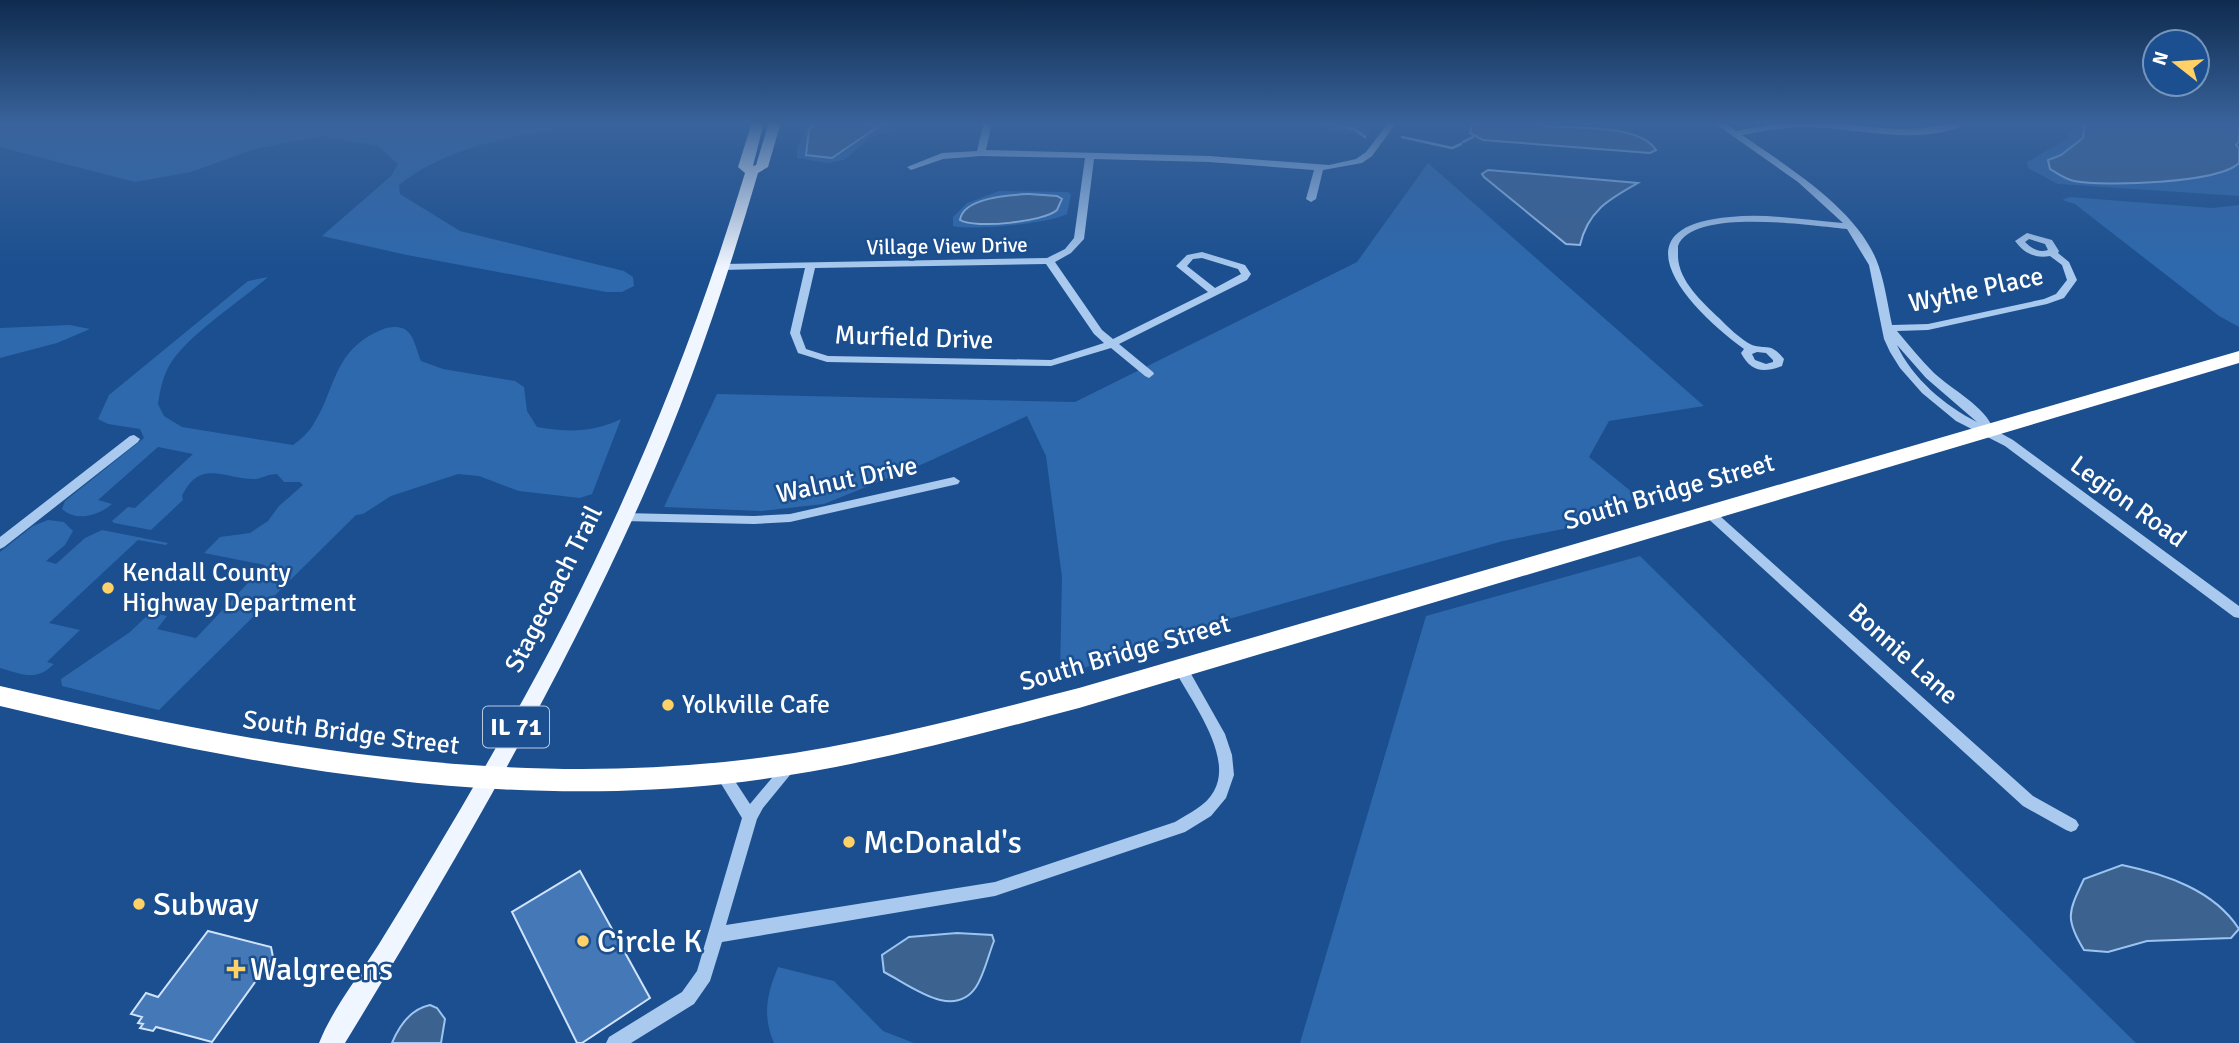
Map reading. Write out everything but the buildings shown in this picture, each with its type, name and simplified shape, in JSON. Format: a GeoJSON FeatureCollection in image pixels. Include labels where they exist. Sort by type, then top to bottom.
{"type":"FeatureCollection","features":[{"type":"Feature","properties":{"kind":"highway","name":"South Bridge Street"},"geometry":{"type":"LineString","coordinates":[[0,696],[153,733],[308,762],[487,780],[596,781],[722,773],[792,764],[930,737],[1181,668],[1707,511],[2239,357]]}},
{"type":"Feature","properties":{"kind":"main road","name":"Stagecoach Trail"},"geometry":{"type":"LineString","coordinates":[[331,1043],[487,780],[572,622],[623,517],[670,414],[723,267],[752,172]]}},
{"type":"Feature","properties":{"kind":"street","name":"Village View Drive"},"geometry":{"type":"LineString","coordinates":[[723,267],[1049,261],[1068,251],[1079,239],[1088,171]]}},
{"type":"Feature","properties":{"kind":"street"},"geometry":{"type":"LineString","coordinates":[[1311,199],[1319,171]]}},
{"type":"Feature","properties":{"kind":"street","name":"Legion Road"},"geometry":{"type":"LineString","coordinates":[[1787,171],[1816,191],[1851,226],[1863,244],[1877,272],[1883,316],[1888,328],[1887,339],[1913,376],[1959,418],[1989,430],[2239,613]]}},
{"type":"Feature","properties":{"kind":"street"},"geometry":{"type":"LineString","coordinates":[[1751,349],[1676,275],[1670,257],[1676,239],[1696,226],[1726,220],[1851,226]]}},
{"type":"Feature","properties":{"kind":"street","name":"Wythe Place"},"geometry":{"type":"LineString","coordinates":[[1888,328],[1916,329],[1952,323],[2060,296],[2072,280],[2067,264],[2052,253]]}},
{"type":"Feature","properties":{"kind":"street","name":"Murfield Drive"},"geometry":{"type":"LineString","coordinates":[[810,267],[795,333],[802,351],[813,356],[1051,363],[1073,358],[1110,343],[1243,278],[1246,270],[1202,255],[1185,260],[1181,266],[1214,292]]}},
{"type":"Feature","properties":{"kind":"street"},"geometry":{"type":"LineString","coordinates":[[1049,261],[1098,332],[1149,374]]}},
{"type":"Feature","properties":{"kind":"street"},"geometry":{"type":"LineString","coordinates":[[0,544],[134,439]]}},
{"type":"Feature","properties":{"kind":"street","name":"Walnut Drive"},"geometry":{"type":"LineString","coordinates":[[623,517],[754,520],[790,518],[954,481]]}},
{"type":"Feature","properties":{"kind":"street","name":"Bonnie Lane"},"geometry":{"type":"LineString","coordinates":[[1707,511],[2028,801],[2071,825]]}},
{"type":"Feature","properties":{"kind":"street"},"geometry":{"type":"LineString","coordinates":[[0,530],[14,533]]}},
{"type":"Feature","properties":{"kind":"street"},"geometry":{"type":"LineString","coordinates":[[715,935],[995,889],[1180,827],[1206,814],[1215,806],[1227,784],[1227,761],[1223,743],[1181,668]]}},
{"type":"Feature","properties":{"kind":"street"},"geometry":{"type":"LineString","coordinates":[[615,1043],[688,998],[704,975],[750,817],[758,803],[792,764]]}},
{"type":"Feature","properties":{"kind":"street"},"geometry":{"type":"LineString","coordinates":[[722,773],[750,817]]}},
{"type":"Feature","properties":{"kind":"shaded area"},"geometry":{"type":"Polygon","coordinates":[[[91,171],[195,171],[191,172],[135,182],[91,171]]]}},
{"type":"Feature","properties":{"kind":"shaded area"},"geometry":{"type":"Polygon","coordinates":[[[394,171],[420,171],[399,185],[400,194],[460,231],[624,271],[633,277],[634,286],[622,292],[606,292],[407,255],[322,236],[394,171]]]}},
{"type":"Feature","properties":{"kind":"shaded area"},"geometry":{"type":"Polygon","coordinates":[[[1422,171],[1437,171],[1704,406],[1609,421],[1589,457],[1638,497],[1568,528],[1503,541],[1229,619],[1060,676],[1062,577],[1046,456],[1027,416],[925,463],[824,504],[761,511],[664,507],[717,394],[1075,402],[1357,262],[1422,171]]]}},
{"type":"Feature","properties":{"kind":"shaded area"},"geometry":{"type":"Polygon","coordinates":[[[1496,171],[1638,183],[1609,200],[1594,214],[1580,245],[1566,244],[1482,174],[1496,171]]]}},
{"type":"Feature","properties":{"kind":"shaded area"},"geometry":{"type":"Polygon","coordinates":[[[2033,171],[2082,171],[2096,181],[2131,183],[2173,181],[2225,171],[2239,171],[2239,196],[2058,184],[2033,171]]]}},
{"type":"Feature","properties":{"kind":"shaded area"},"geometry":{"type":"Polygon","coordinates":[[[2053,171],[2225,171],[2160,182],[2110,184],[2065,178],[2053,171]]]}},
{"type":"Feature","properties":{"kind":"shaded area"},"geometry":{"type":"Polygon","coordinates":[[[999,191],[1068,192],[1071,195],[1067,214],[1059,217],[993,227],[953,226],[953,217],[967,203],[999,191]],[[1006,195],[977,203],[960,215],[969,224],[1028,221],[1050,215],[1057,210],[1057,196],[1006,195]]]}},
{"type":"Feature","properties":{"kind":"shaded area"},"geometry":{"type":"Polygon","coordinates":[[[1029,194],[1057,196],[1062,199],[1057,210],[1025,221],[980,224],[960,220],[963,212],[979,202],[1029,194]]]}},
{"type":"Feature","properties":{"kind":"shaded area"},"geometry":{"type":"Polygon","coordinates":[[[2070,197],[2212,208],[2239,205],[2239,327],[2219,316],[2075,204],[2062,200],[2070,197]]]}},
{"type":"Feature","properties":{"kind":"shaded area"},"geometry":{"type":"Polygon","coordinates":[[[268,277],[199,332],[175,356],[166,372],[158,404],[164,416],[182,427],[293,445],[313,425],[344,360],[353,349],[381,330],[398,327],[409,333],[421,361],[443,369],[515,381],[524,387],[527,411],[537,427],[580,430],[600,427],[621,419],[592,494],[580,498],[519,491],[479,476],[458,474],[391,496],[363,514],[356,515],[159,710],[62,686],[61,679],[130,632],[151,612],[167,616],[157,629],[196,638],[265,565],[204,553],[220,537],[250,533],[268,521],[279,506],[303,485],[300,482],[284,482],[277,474],[256,479],[205,474],[189,484],[182,496],[183,500],[151,530],[114,523],[112,521],[128,507],[135,508],[193,454],[158,447],[98,500],[112,504],[106,508],[87,516],[74,515],[62,509],[65,501],[144,438],[140,429],[108,424],[98,419],[109,395],[248,281],[268,277]]]}},
{"type":"Feature","properties":{"kind":"shaded area"},"geometry":{"type":"Polygon","coordinates":[[[70,325],[90,329],[57,343],[0,358],[0,328],[70,325]]]}},
{"type":"Feature","properties":{"kind":"shaded area"},"geometry":{"type":"Polygon","coordinates":[[[48,520],[64,522],[73,531],[65,545],[46,561],[56,564],[85,538],[102,530],[168,543],[166,545],[138,540],[49,623],[80,630],[47,662],[54,664],[35,675],[22,674],[0,668],[0,552],[33,526],[48,520]]]}},
{"type":"Feature","properties":{"kind":"shaded area"},"geometry":{"type":"Polygon","coordinates":[[[1640,556],[2136,1043],[1300,1043],[1426,616],[1640,556]]]}},
{"type":"Feature","properties":{"kind":"shaded area"},"geometry":{"type":"Polygon","coordinates":[[[2122,865],[2155,873],[2202,894],[2229,915],[2239,929],[2231,938],[2147,941],[2108,952],[2084,950],[2071,922],[2072,907],[2079,890],[2084,879],[2122,865]]]}},
{"type":"Feature","properties":{"kind":"shaded area"},"geometry":{"type":"Polygon","coordinates":[[[957,933],[992,935],[994,941],[979,982],[967,997],[944,1001],[918,991],[884,972],[882,955],[909,937],[957,933]]]}},
{"type":"Feature","properties":{"kind":"shaded area"},"geometry":{"type":"Polygon","coordinates":[[[778,967],[834,981],[883,1031],[914,1043],[774,1043],[768,1023],[767,1005],[778,967]]]}},
{"type":"Feature","properties":{"kind":"shaded area"},"geometry":{"type":"Polygon","coordinates":[[[430,1005],[437,1008],[445,1019],[441,1043],[392,1043],[406,1019],[417,1010],[430,1005]]]}},
{"type":"Feature","properties":{"kind":"place","name":"Kendall County Highway Department"},"geometry":{"type":"Point","coordinates":[108,588]}},
{"type":"Feature","properties":{"kind":"place","name":"Yolkville Cafe"},"geometry":{"type":"Point","coordinates":[668,705]}},
{"type":"Feature","properties":{"kind":"place","name":"McDonald's"},"geometry":{"type":"Point","coordinates":[849,842]}},
{"type":"Feature","properties":{"kind":"place","name":"Subway"},"geometry":{"type":"Point","coordinates":[139,904]}},
{"type":"Feature","properties":{"kind":"place","name":"Circle K"},"geometry":{"type":"Point","coordinates":[583,941]}},
{"type":"Feature","properties":{"kind":"place","name":"Walgreens"},"geometry":{"type":"Point","coordinates":[236,969]}}]}
